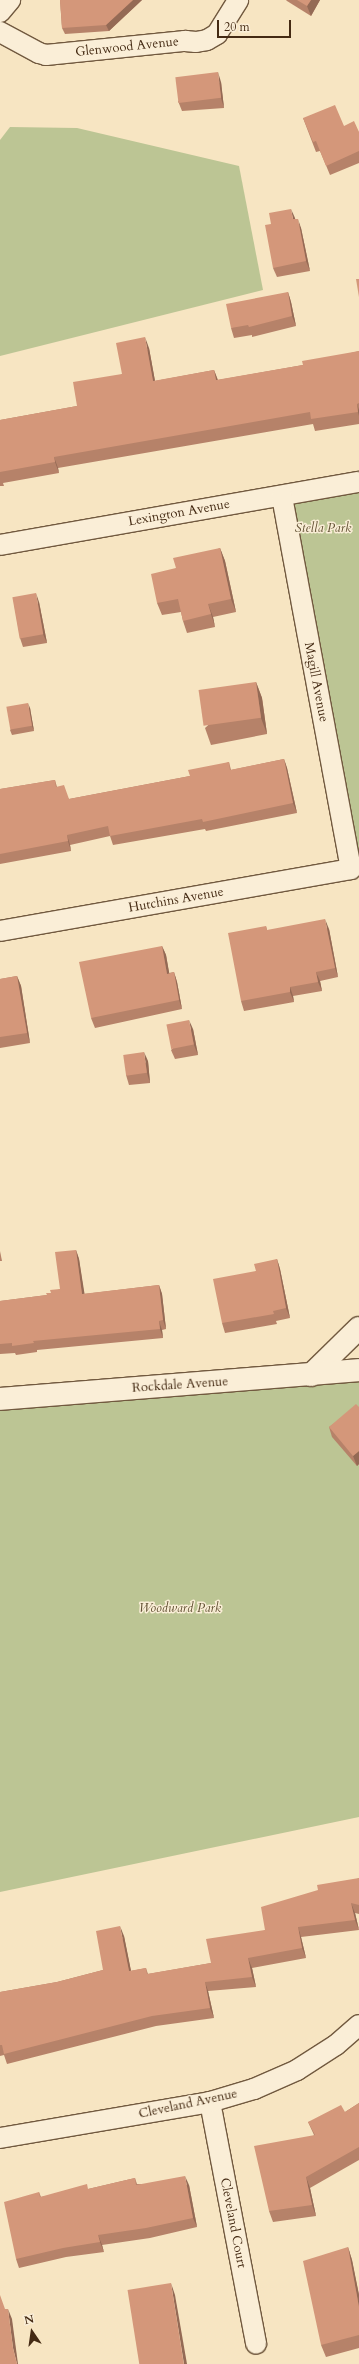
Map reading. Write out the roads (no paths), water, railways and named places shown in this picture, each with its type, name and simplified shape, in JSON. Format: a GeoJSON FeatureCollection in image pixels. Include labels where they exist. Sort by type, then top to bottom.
{"type":"FeatureCollection","features":[{"type":"Feature","properties":{"kind":"street"},"geometry":{"type":"LineString","coordinates":[[0,12],[10,0]]}},
{"type":"Feature","properties":{"kind":"street","name":"Glenwood Avenue"},"geometry":{"type":"LineString","coordinates":[[0,32],[39,53],[46,55],[185,41],[196,42],[207,40],[217,34],[238,0]]}},
{"type":"Feature","properties":{"kind":"street","name":"Lexington Avenue"},"geometry":{"type":"LineString","coordinates":[[0,545],[359,482]]}},
{"type":"Feature","properties":{"kind":"street","name":"Magill Avenue"},"geometry":{"type":"LineString","coordinates":[[282,496],[351,869]]}},
{"type":"Feature","properties":{"kind":"street","name":"Hutchins Avenue"},"geometry":{"type":"LineString","coordinates":[[0,931],[351,869]]}},
{"type":"Feature","properties":{"kind":"street"},"geometry":{"type":"LineString","coordinates":[[311,1375],[359,1328]]}},
{"type":"Feature","properties":{"kind":"street","name":"Rockdale Avenue"},"geometry":{"type":"LineString","coordinates":[[0,1399],[359,1370]]}},
{"type":"Feature","properties":{"kind":"street","name":"Cleveland Avenue"},"geometry":{"type":"LineString","coordinates":[[0,2138],[210,2102],[254,2089],[297,2070],[336,2045],[359,2025]]}},
{"type":"Feature","properties":{"kind":"street","name":"Cleveland Court"},"geometry":{"type":"LineString","coordinates":[[210,2102],[256,2344]]}},
{"type":"Feature","properties":{"kind":"park label","name":"Stella Park"},"geometry":{"type":"Point","coordinates":[323,528]}},
{"type":"Feature","properties":{"kind":"park label","name":"Woodward Park"},"geometry":{"type":"Point","coordinates":[180,1608]}}]}
